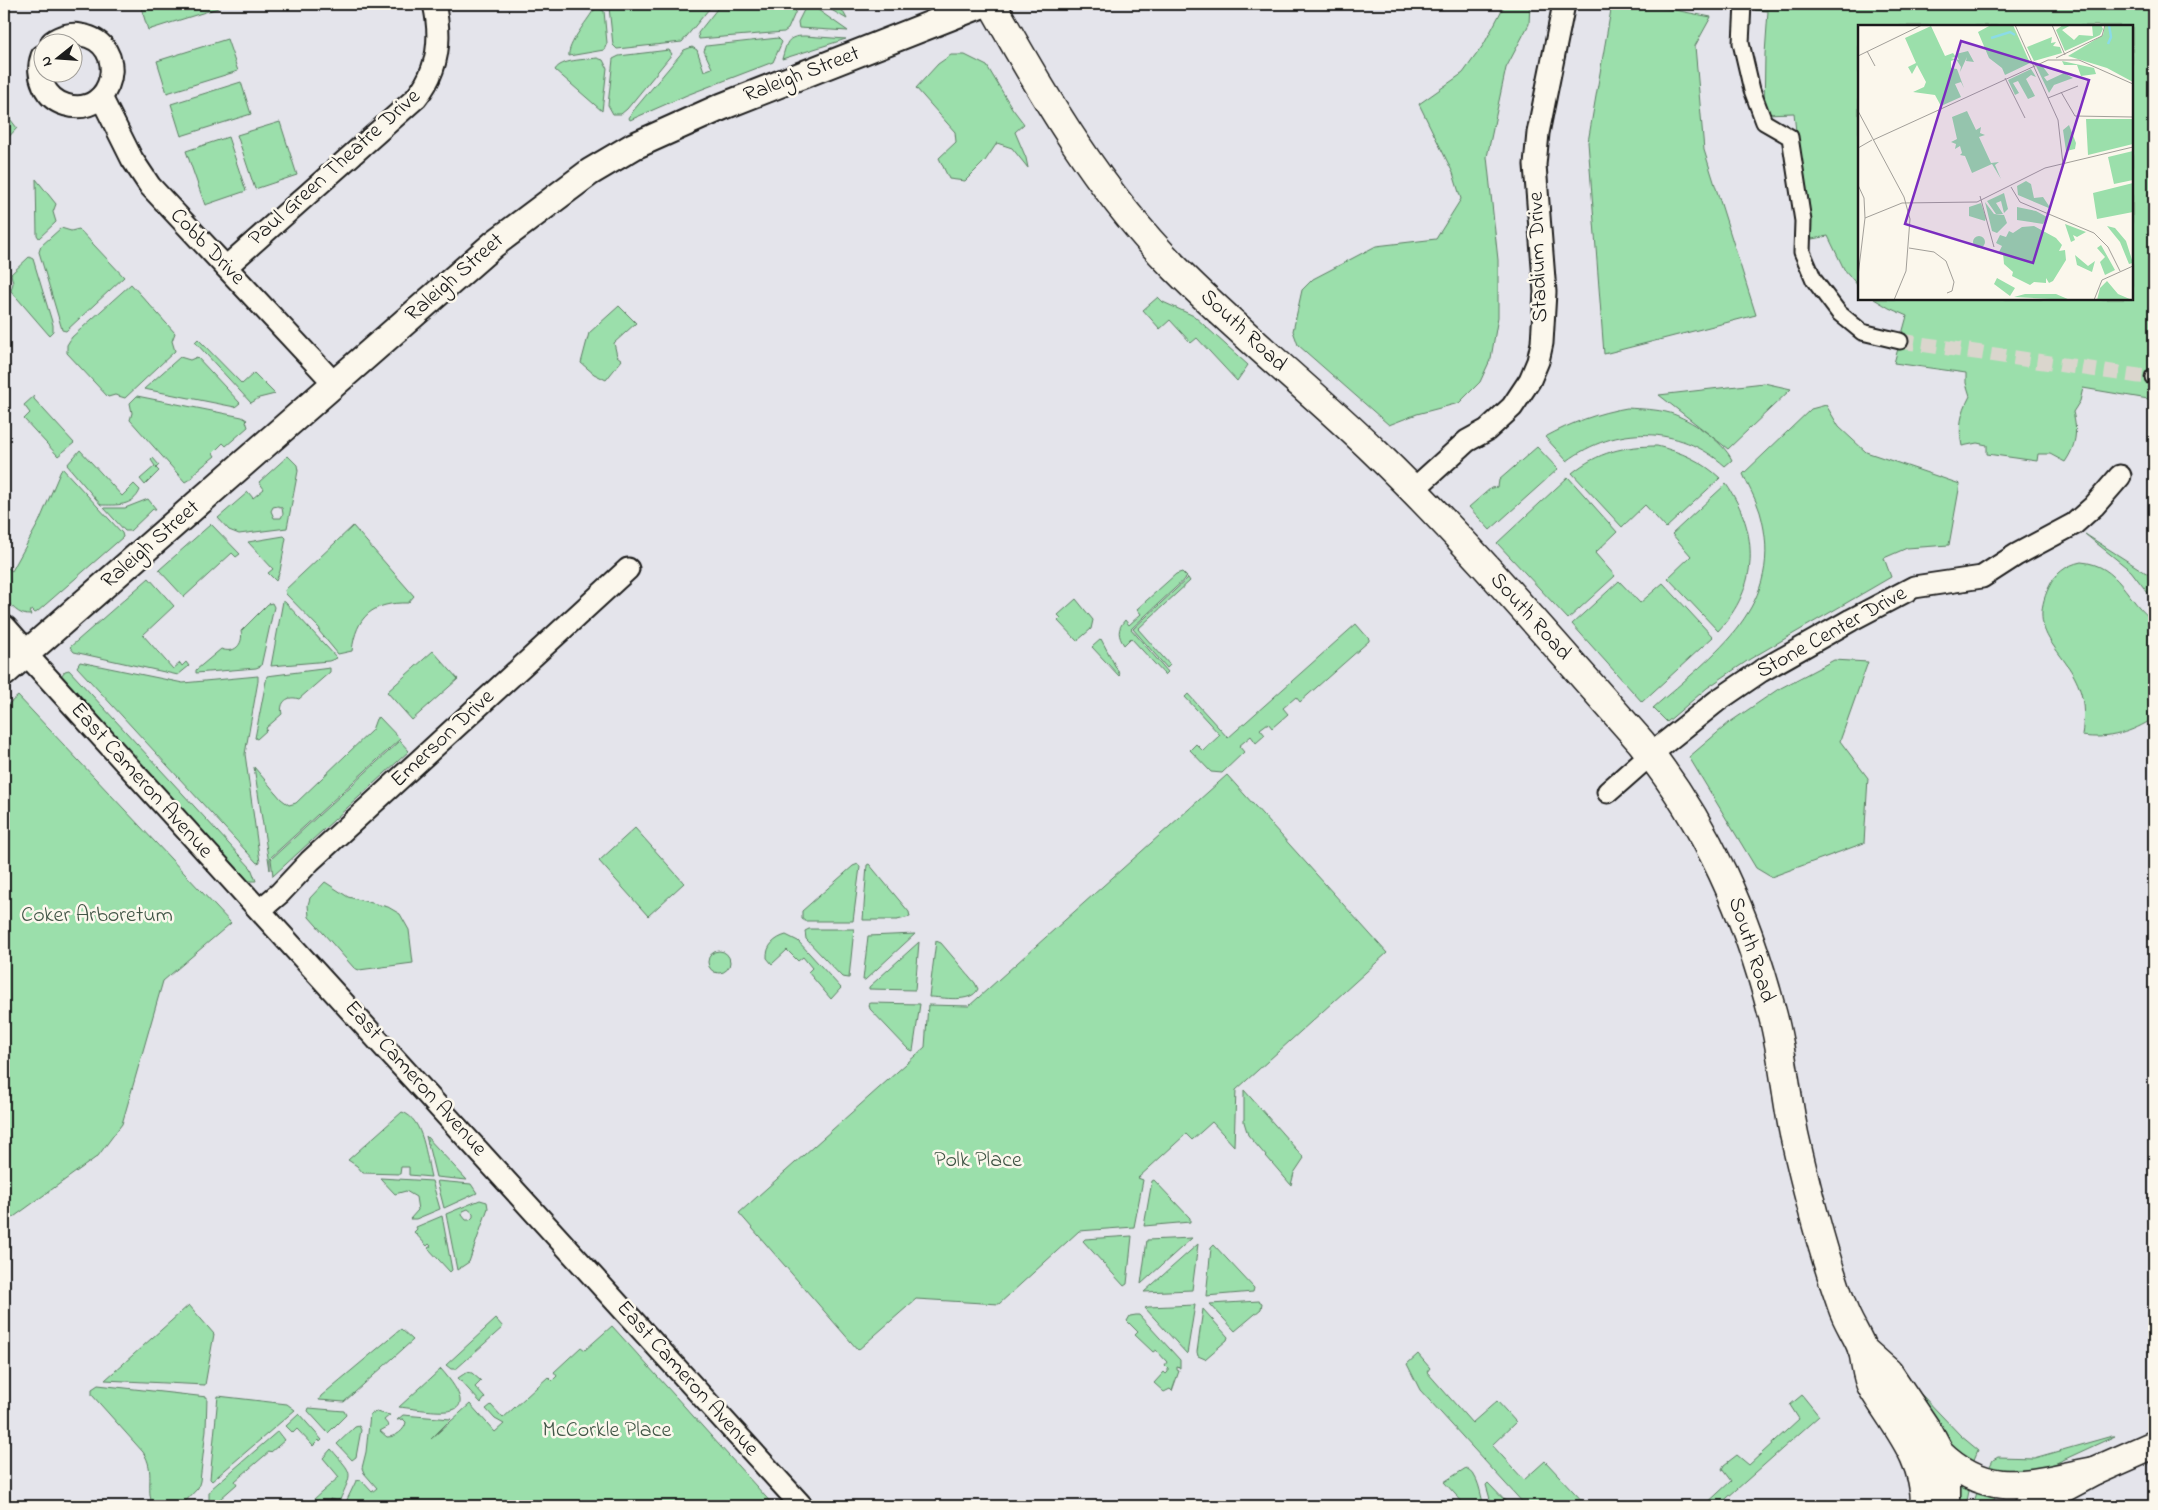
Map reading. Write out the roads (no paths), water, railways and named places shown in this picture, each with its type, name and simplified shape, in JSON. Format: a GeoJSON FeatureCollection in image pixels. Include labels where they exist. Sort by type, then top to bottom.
{"type":"FeatureCollection","features":[{"type":"Feature","properties":{"kind":"main road","name":"South Road"},"geometry":{"type":"LineString","coordinates":[[992,4],[1064,126],[1100,178],[1134,221],[1175,268],[1362,440],[1413,490],[1563,654],[1651,754],[1684,802],[1716,857],[1733,892],[1751,941],[1774,1019],[1794,1132],[1816,1223],[1842,1306],[1862,1349],[1871,1385],[1903,1433],[1914,1454],[1921,1473],[1924,1506]]}},
{"type":"Feature","properties":{"kind":"main road","name":"South Road"},"geometry":{"type":"LineString","coordinates":[[1862,1349],[1888,1372],[1911,1403],[1939,1452],[1946,1487],[1946,1506]]}},
{"type":"Feature","properties":{"kind":"main road"},"geometry":{"type":"LineString","coordinates":[[2028,1506],[2095,1471],[2154,1445]]}},
{"type":"Feature","properties":{"kind":"main road"},"geometry":{"type":"LineString","coordinates":[[1939,1452],[1963,1473],[1992,1484],[2014,1485],[2095,1471]]}},
{"type":"Feature","properties":{"kind":"street","name":"Paul Green Theatre Drive"},"geometry":{"type":"LineString","coordinates":[[226,267],[416,98],[435,65],[439,34],[434,4]]}},
{"type":"Feature","properties":{"kind":"street","name":"Raleigh Street"},"geometry":{"type":"LineString","coordinates":[[4,673],[494,244],[542,206],[597,168],[634,146],[721,107],[983,4]]}},
{"type":"Feature","properties":{"kind":"street","name":"Stadium Drive"},"geometry":{"type":"LineString","coordinates":[[1413,490],[1467,441],[1486,430],[1512,407],[1530,380],[1538,361],[1542,343],[1545,292],[1535,165],[1538,133],[1564,4]]}},
{"type":"Feature","properties":{"kind":"street"},"geometry":{"type":"LineString","coordinates":[[1742,4],[1741,43],[1752,90],[1764,122],[1790,137],[1803,221],[1802,252],[1814,280],[1839,313],[1862,332],[1900,341]]}},
{"type":"Feature","properties":{"kind":"street"},"geometry":{"type":"LineString","coordinates":[[41,82],[46,92],[54,100],[64,105],[84,106],[101,97],[111,80],[110,60],[105,49],[98,41],[82,35]]}},
{"type":"Feature","properties":{"kind":"street","name":"Cobb Drive"},"geometry":{"type":"LineString","coordinates":[[101,97],[132,159],[150,186],[334,383]]}},
{"type":"Feature","properties":{"kind":"street","name":"Stone Center Drive"},"geometry":{"type":"LineString","coordinates":[[1608,792],[1651,754],[1717,701],[1761,671],[1914,587],[1982,577],[2016,555],[2074,524],[2094,506],[2120,476]]}},
{"type":"Feature","properties":{"kind":"street","name":"Emerson Drive"},"geometry":{"type":"LineString","coordinates":[[260,910],[628,569]]}},
{"type":"Feature","properties":{"kind":"street"},"geometry":{"type":"LineString","coordinates":[[4,629],[26,654]]}},
{"type":"Feature","properties":{"kind":"street","name":"East Cameron Avenue"},"geometry":{"type":"LineString","coordinates":[[26,654],[802,1506]]}},
{"type":"Feature","properties":{"kind":"tunnel"},"geometry":{"type":"LineString","coordinates":[[1900,341],[2153,377]]}},
{"type":"Feature","properties":{"kind":"park label","name":"Coker Arboretum"},"geometry":{"type":"Point","coordinates":[97,916]}},
{"type":"Feature","properties":{"kind":"park label","name":"Polk Place"},"geometry":{"type":"Point","coordinates":[978,1161]}},
{"type":"Feature","properties":{"kind":"park label","name":"McCorkle Place"},"geometry":{"type":"Point","coordinates":[607,1431]}}]}
